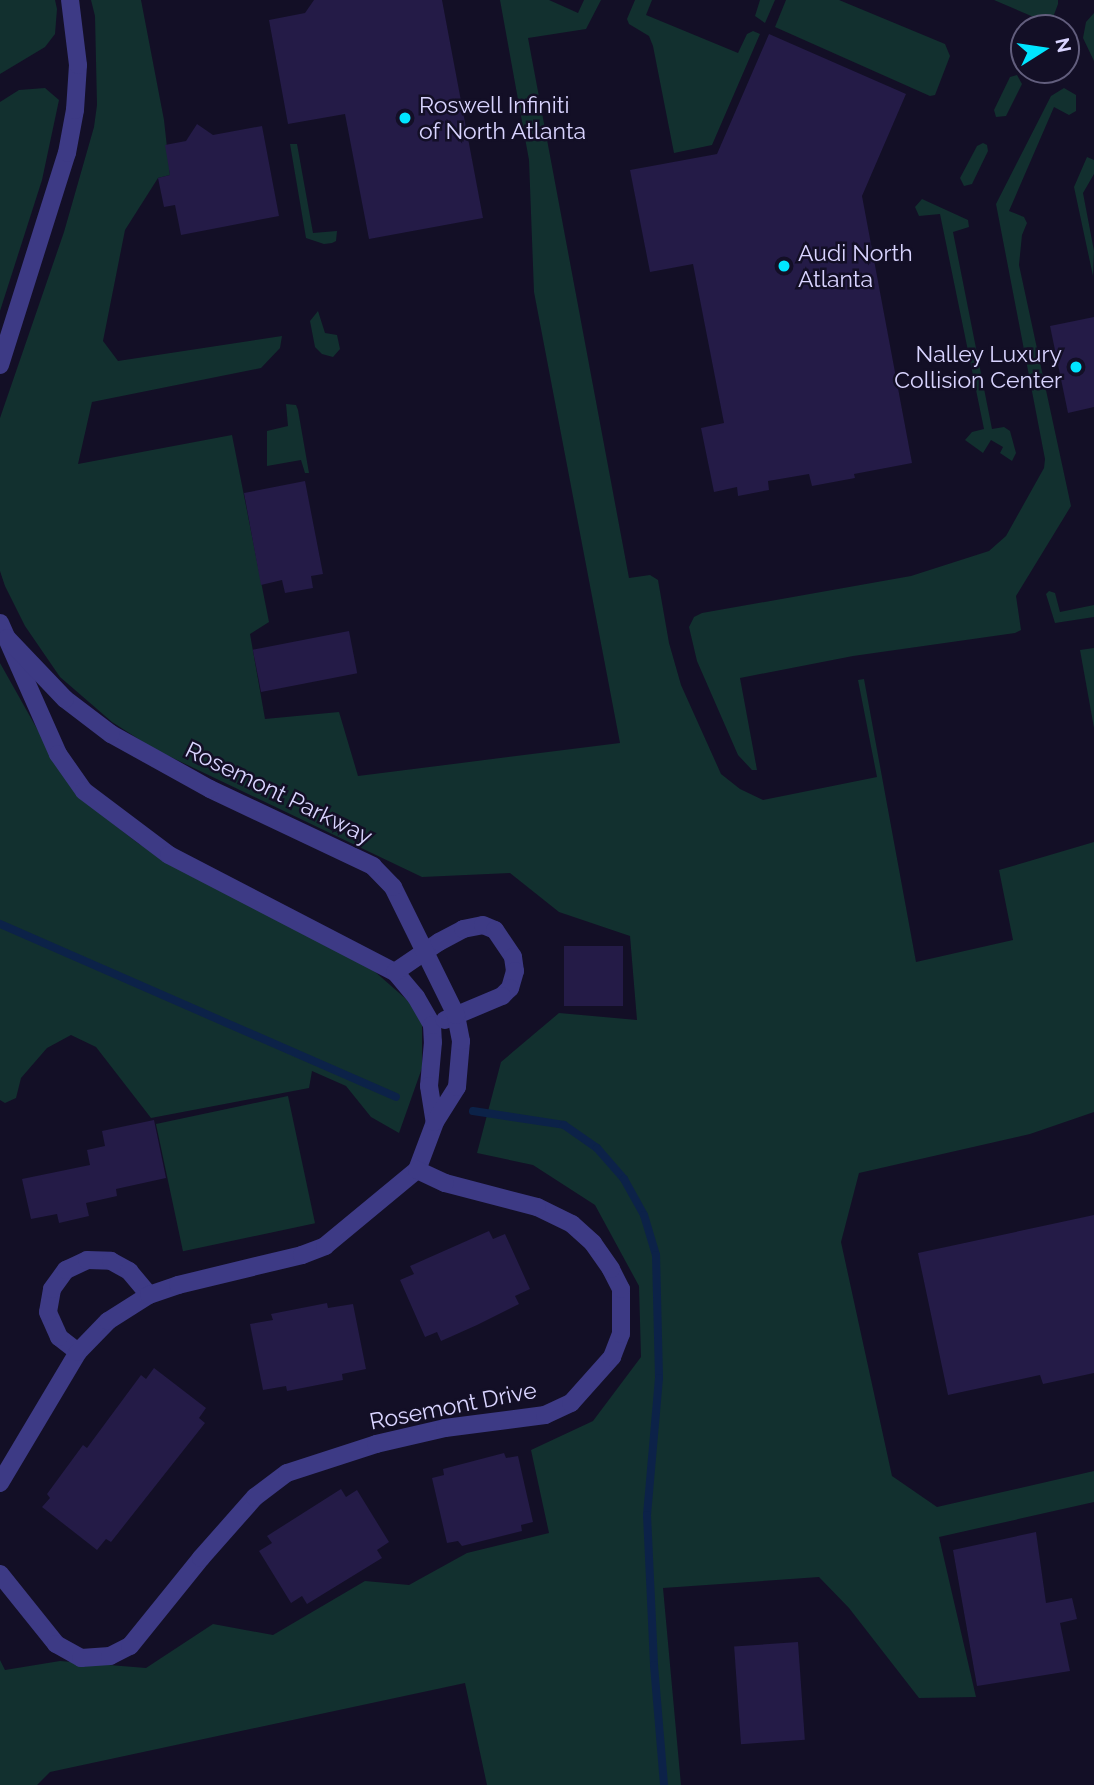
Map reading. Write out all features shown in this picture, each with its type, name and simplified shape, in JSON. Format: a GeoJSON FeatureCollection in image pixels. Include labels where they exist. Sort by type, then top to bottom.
{"type":"FeatureCollection","features":[{"type":"Feature","properties":{"kind":"street"},"geometry":{"type":"LineString","coordinates":[[0,365],[69,142],[75,110],[78,65],[70,0]]}},
{"type":"Feature","properties":{"kind":"street","name":"Rosemont Parkway"},"geometry":{"type":"LineString","coordinates":[[0,1483],[78,1352],[108,1321],[149,1295],[302,1255],[325,1246],[417,1170],[435,1122],[457,1087],[461,1041],[456,1015],[422,952],[393,887],[373,866],[210,789],[111,734],[65,699],[4,631]]}},
{"type":"Feature","properties":{"kind":"street","name":"Rosemont Parkway"},"geometry":{"type":"LineString","coordinates":[[4,631],[58,754],[85,791],[169,855],[395,972],[416,997],[432,1025]]}},
{"type":"Feature","properties":{"kind":"street"},"geometry":{"type":"LineString","coordinates":[[395,972],[422,952],[463,929],[484,925],[495,930],[513,957],[515,971],[510,988],[502,996],[432,1025],[429,1086],[435,1122]]}},
{"type":"Feature","properties":{"kind":"street","name":"Rosemont Drive"},"geometry":{"type":"LineString","coordinates":[[0,1574],[56,1644],[81,1658],[110,1656],[130,1646],[201,1558],[255,1497],[287,1473],[376,1444],[445,1428],[545,1415],[571,1403],[612,1357],[621,1334],[621,1289],[611,1269],[593,1243],[572,1224],[537,1207],[445,1183],[417,1170]]}},
{"type":"Feature","properties":{"kind":"street"},"geometry":{"type":"LineString","coordinates":[[78,1352],[59,1337],[48,1312],[52,1289],[66,1270],[87,1260],[111,1261],[129,1271],[149,1295]]}},
{"type":"Feature","properties":{"kind":"green space"},"geometry":{"type":"Polygon","coordinates":[[[0,0],[55,0],[57,9],[55,34],[45,47],[0,74],[0,0]]]}},
{"type":"Feature","properties":{"kind":"green space"},"geometry":{"type":"Polygon","coordinates":[[[91,0],[141,0],[164,120],[170,175],[158,178],[125,230],[103,341],[118,361],[282,336],[280,348],[261,368],[92,402],[78,464],[232,435],[269,622],[250,634],[265,719],[339,712],[358,776],[620,743],[534,292],[529,160],[500,0],[549,0],[578,13],[584,0],[601,0],[586,29],[528,38],[629,578],[650,575],[658,580],[669,643],[681,685],[721,774],[740,789],[763,800],[877,777],[858,680],[864,679],[916,962],[1013,940],[999,870],[1094,842],[1094,1112],[1030,1134],[859,1173],[841,1242],[892,1476],[937,1507],[1094,1471],[1094,1502],[939,1537],[976,1697],[919,1698],[849,1608],[819,1577],[663,1588],[681,1785],[487,1785],[465,1683],[50,1772],[37,1785],[0,1785],[0,1660],[5,1670],[60,1661],[146,1668],[213,1624],[273,1635],[365,1581],[409,1585],[467,1553],[549,1533],[531,1450],[593,1421],[641,1357],[639,1286],[595,1205],[533,1165],[477,1153],[501,1062],[559,1013],[637,1020],[630,936],[559,912],[510,873],[422,877],[154,749],[112,722],[60,677],[25,626],[5,586],[0,571],[0,418],[64,232],[94,127],[97,105],[95,16],[91,0]]]}},
{"type":"Feature","properties":{"kind":"green space"},"geometry":{"type":"Polygon","coordinates":[[[635,0],[652,0],[646,15],[738,53],[747,34],[753,31],[760,34],[712,145],[674,153],[653,46],[649,36],[629,24],[627,19],[635,0]]]}},
{"type":"Feature","properties":{"kind":"green space"},"geometry":{"type":"Polygon","coordinates":[[[760,0],[775,0],[765,23],[755,16],[760,0]]]}},
{"type":"Feature","properties":{"kind":"green space"},"geometry":{"type":"Polygon","coordinates":[[[786,0],[839,0],[945,44],[950,56],[935,95],[930,96],[775,27],[786,0]]]}},
{"type":"Feature","properties":{"kind":"green space"},"geometry":{"type":"Polygon","coordinates":[[[994,0],[1058,0],[1054,14],[1027,14],[994,0]]]}},
{"type":"Feature","properties":{"kind":"green space"},"geometry":{"type":"Polygon","coordinates":[[[1094,13],[1094,61],[1083,38],[1086,22],[1094,13]]]}},
{"type":"Feature","properties":{"kind":"green space"},"geometry":{"type":"Polygon","coordinates":[[[1010,77],[1010,84],[1022,84],[1006,116],[996,117],[994,110],[1010,77]]]}},
{"type":"Feature","properties":{"kind":"green space"},"geometry":{"type":"Polygon","coordinates":[[[45,88],[59,100],[42,180],[0,311],[0,102],[19,90],[45,88]]]}},
{"type":"Feature","properties":{"kind":"green space"},"geometry":{"type":"Polygon","coordinates":[[[1064,88],[1076,95],[1076,111],[1069,115],[1054,107],[1009,211],[1024,217],[1027,223],[1022,235],[1019,265],[1071,506],[1016,596],[1021,630],[853,656],[740,678],[757,770],[752,770],[738,755],[697,661],[689,627],[694,617],[702,613],[911,576],[989,551],[1006,536],[1044,468],[1045,459],[996,204],[1051,96],[1064,88]]]}},
{"type":"Feature","properties":{"kind":"green space"},"geometry":{"type":"Polygon","coordinates":[[[983,143],[987,145],[988,151],[972,184],[964,186],[960,178],[977,146],[983,143]]]}},
{"type":"Feature","properties":{"kind":"green space"},"geometry":{"type":"Polygon","coordinates":[[[290,144],[297,144],[313,233],[337,231],[336,241],[332,243],[324,244],[306,238],[290,144]]]}},
{"type":"Feature","properties":{"kind":"green space"},"geometry":{"type":"Polygon","coordinates":[[[1087,157],[1094,160],[1094,174],[1083,193],[1094,251],[1093,276],[1074,187],[1087,157]]]}},
{"type":"Feature","properties":{"kind":"green space"},"geometry":{"type":"Polygon","coordinates":[[[922,199],[968,220],[969,227],[953,232],[992,429],[1004,427],[1010,431],[1016,453],[1012,461],[1000,453],[1003,447],[991,440],[983,453],[965,440],[972,432],[984,429],[940,214],[919,216],[915,207],[922,199]]]}},
{"type":"Feature","properties":{"kind":"green space"},"geometry":{"type":"Polygon","coordinates":[[[318,311],[325,333],[337,335],[340,349],[333,357],[322,354],[315,347],[310,321],[318,311]]]}},
{"type":"Feature","properties":{"kind":"green space"},"geometry":{"type":"Polygon","coordinates":[[[286,404],[296,405],[298,410],[309,473],[305,473],[301,460],[267,466],[267,431],[288,426],[286,404]]]}},
{"type":"Feature","properties":{"kind":"green space"},"geometry":{"type":"Polygon","coordinates":[[[1049,591],[1055,593],[1060,612],[1094,605],[1094,617],[1055,623],[1046,594],[1049,591]]]}},
{"type":"Feature","properties":{"kind":"green space"},"geometry":{"type":"Polygon","coordinates":[[[1094,648],[1094,728],[1080,650],[1094,648]]]}},
{"type":"Feature","properties":{"kind":"green space"},"geometry":{"type":"Polygon","coordinates":[[[0,663],[54,759],[107,819],[139,844],[373,970],[414,1006],[422,1023],[422,1068],[399,1133],[371,1117],[346,1086],[312,1071],[309,1088],[151,1118],[96,1047],[71,1035],[47,1048],[21,1078],[16,1098],[5,1103],[0,1100],[0,663]]]}},
{"type":"Feature","properties":{"kind":"green space"},"geometry":{"type":"Polygon","coordinates":[[[288,1096],[315,1223],[183,1251],[156,1124],[288,1096]]]}},
{"type":"Feature","properties":{"kind":"building","name":"Roswell Infiniti of North Atlanta"},"geometry":{"type":"Polygon","coordinates":[[[314,0],[442,0],[483,218],[369,239],[345,114],[288,124],[269,20],[305,13],[314,0]]]}},
{"type":"Feature","properties":{"kind":"building","name":"Audi North Atlanta"},"geometry":{"type":"Polygon","coordinates":[[[769,34],[906,94],[862,196],[912,463],[854,474],[855,478],[812,486],[809,474],[768,481],[769,490],[738,496],[737,487],[714,492],[701,428],[724,423],[693,264],[650,272],[630,170],[717,154],[769,34]]]}},
{"type":"Feature","properties":{"kind":"building"},"geometry":{"type":"Polygon","coordinates":[[[197,124],[213,135],[262,126],[279,216],[181,235],[175,205],[164,207],[158,178],[170,175],[165,145],[186,141],[197,124]]]}},
{"type":"Feature","properties":{"kind":"building","name":"Nalley Luxury Collision Center"},"geometry":{"type":"Polygon","coordinates":[[[1094,317],[1094,407],[1068,413],[1050,326],[1094,317]]]}},
{"type":"Feature","properties":{"kind":"building"},"geometry":{"type":"Polygon","coordinates":[[[305,481],[323,574],[311,576],[313,588],[285,593],[282,580],[261,585],[244,493],[305,481]]]}},
{"type":"Feature","properties":{"kind":"building"},"geometry":{"type":"Polygon","coordinates":[[[349,631],[357,673],[261,692],[253,650],[349,631]]]}},
{"type":"Feature","properties":{"kind":"building"},"geometry":{"type":"Polygon","coordinates":[[[564,946],[623,946],[623,1006],[564,1006],[564,946]]]}},
{"type":"Feature","properties":{"kind":"building"},"geometry":{"type":"Polygon","coordinates":[[[154,1120],[166,1178],[116,1189],[117,1196],[86,1203],[89,1216],[59,1223],[57,1214],[31,1219],[22,1179],[90,1165],[87,1150],[105,1146],[102,1131],[154,1120]]]}},
{"type":"Feature","properties":{"kind":"building"},"geometry":{"type":"Polygon","coordinates":[[[1094,1215],[1094,1373],[1043,1384],[1040,1375],[948,1395],[918,1253],[1094,1215]]]}},
{"type":"Feature","properties":{"kind":"building"},"geometry":{"type":"Polygon","coordinates":[[[489,1231],[493,1239],[505,1234],[530,1289],[515,1296],[519,1304],[477,1325],[441,1341],[437,1332],[425,1337],[400,1280],[414,1274],[410,1266],[489,1231]]]}},
{"type":"Feature","properties":{"kind":"building"},"geometry":{"type":"Polygon","coordinates":[[[327,1303],[328,1308],[353,1304],[366,1369],[342,1374],[343,1380],[287,1391],[286,1386],[263,1390],[250,1324],[273,1320],[271,1314],[327,1303]]]}},
{"type":"Feature","properties":{"kind":"building"},"geometry":{"type":"Polygon","coordinates":[[[154,1368],[206,1408],[199,1418],[205,1423],[111,1542],[106,1539],[97,1550],[42,1507],[50,1498],[47,1494],[83,1445],[87,1448],[141,1375],[146,1379],[154,1368]]]}},
{"type":"Feature","properties":{"kind":"building"},"geometry":{"type":"Polygon","coordinates":[[[504,1453],[506,1458],[518,1456],[533,1522],[521,1525],[522,1531],[462,1546],[458,1541],[447,1543],[432,1478],[444,1475],[443,1469],[504,1453]]]}},
{"type":"Feature","properties":{"kind":"building"},"geometry":{"type":"Polygon","coordinates":[[[341,1489],[346,1497],[357,1490],[389,1542],[377,1550],[382,1558],[307,1604],[302,1596],[291,1603],[259,1551],[272,1543],[267,1536],[341,1489]]]}},
{"type":"Feature","properties":{"kind":"building"},"geometry":{"type":"Polygon","coordinates":[[[1036,1532],[1046,1603],[1072,1598],[1077,1619],[1060,1623],[1070,1671],[977,1686],[953,1550],[1036,1532]]]}},
{"type":"Feature","properties":{"kind":"building"},"geometry":{"type":"Polygon","coordinates":[[[798,1642],[805,1740],[741,1744],[734,1646],[798,1642]]]}},
{"type":"Feature","properties":{"kind":"waterway"},"geometry":{"type":"LineString","coordinates":[[0,924],[396,1097]]}},
{"type":"Feature","properties":{"kind":"waterway"},"geometry":{"type":"LineString","coordinates":[[473,1111],[564,1125],[597,1148],[624,1179],[644,1215],[656,1255],[659,1378],[647,1515],[654,1665],[664,1785]]}},
{"type":"Feature","properties":{"kind":"place","name":"Roswell Infiniti of North Atlanta"},"geometry":{"type":"Point","coordinates":[405,118]}},
{"type":"Feature","properties":{"kind":"place","name":"Audi North Atlanta"},"geometry":{"type":"Point","coordinates":[784,266]}},
{"type":"Feature","properties":{"kind":"place","name":"Nalley Luxury Collision Center"},"geometry":{"type":"Point","coordinates":[1076,367]}}]}
